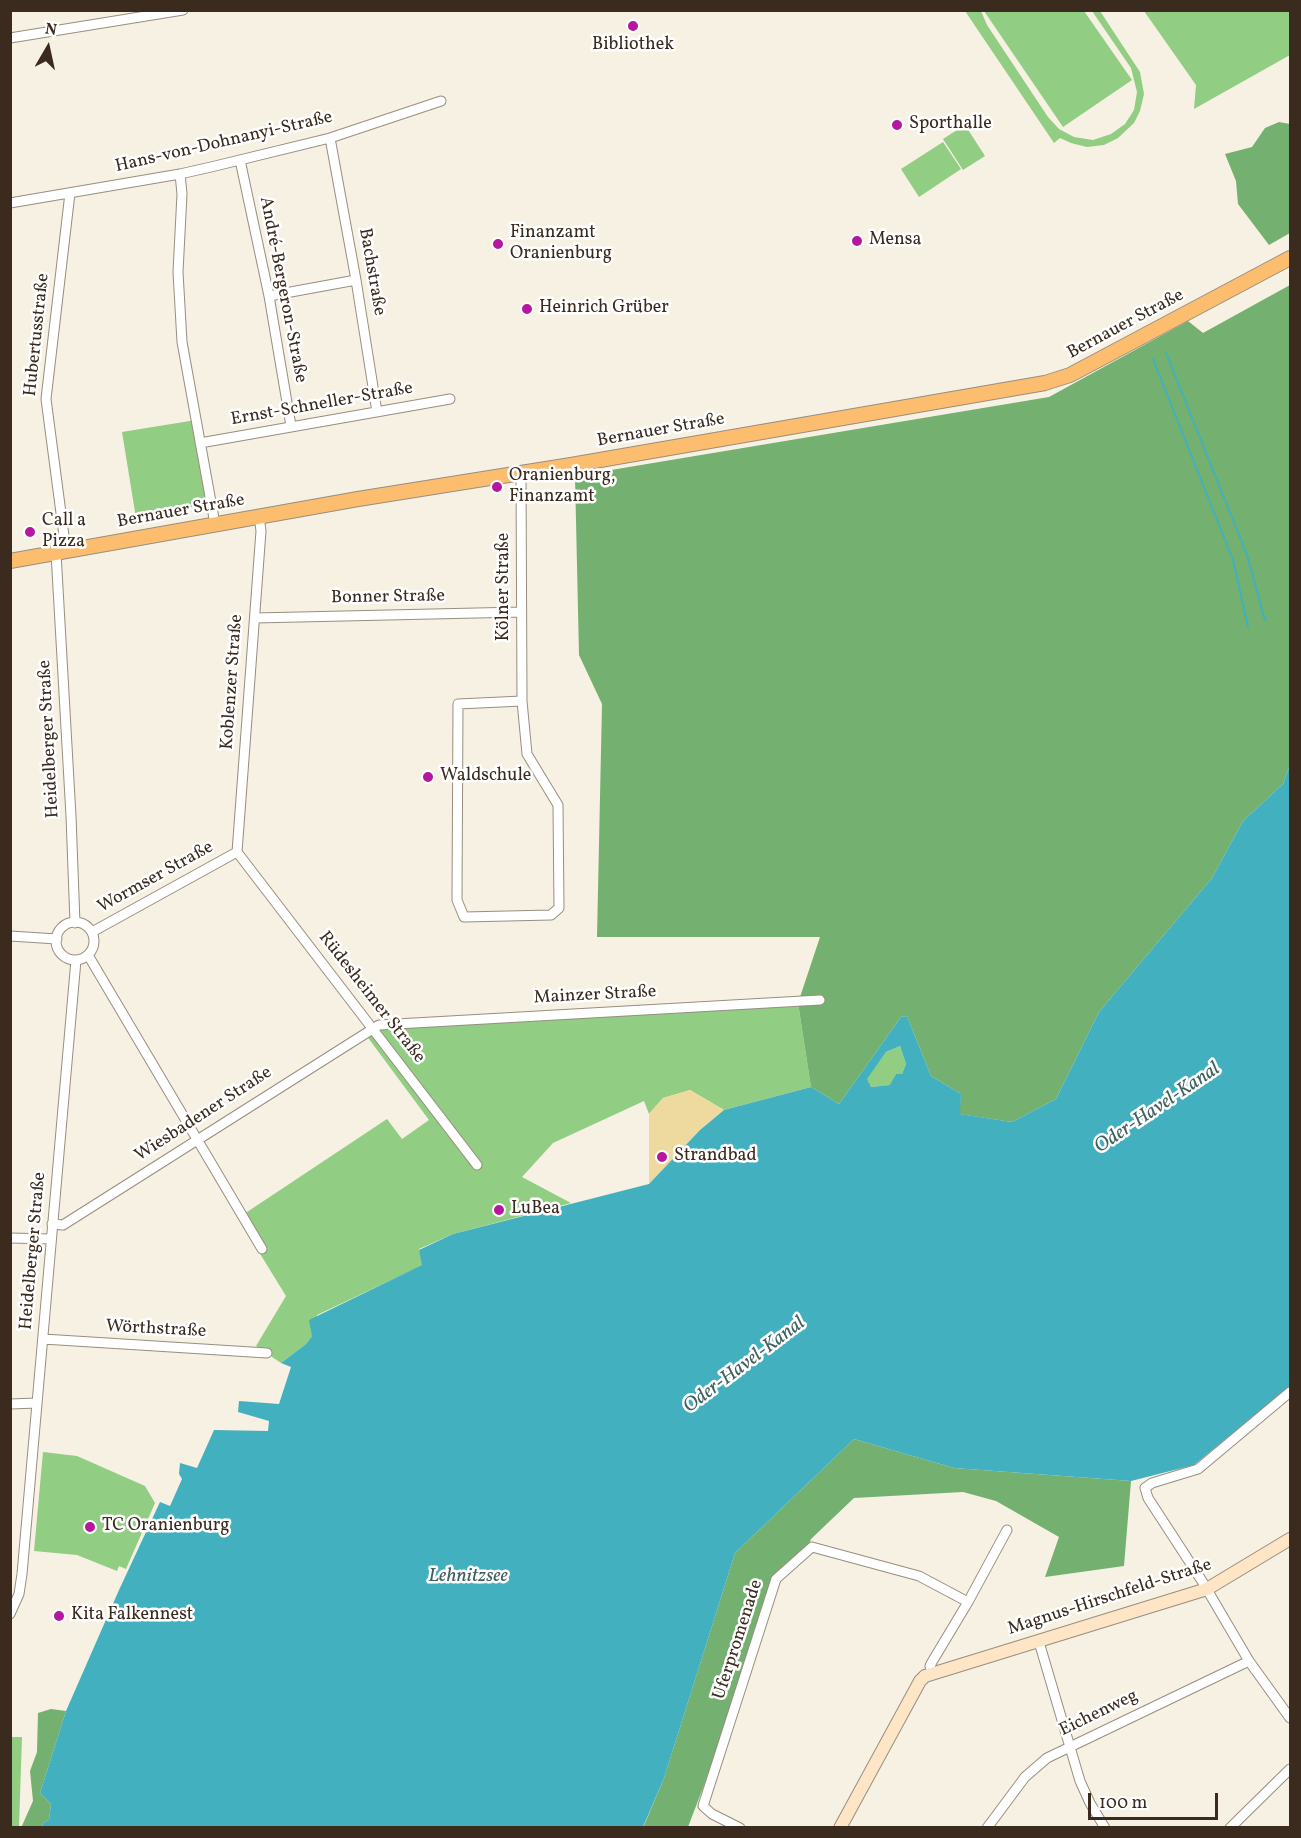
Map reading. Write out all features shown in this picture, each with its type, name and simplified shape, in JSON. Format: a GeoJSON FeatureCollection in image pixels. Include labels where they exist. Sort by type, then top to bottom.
{"type":"FeatureCollection","features":[{"type":"Feature","properties":{"kind":"main road","name":"Bernauer Straße"},"geometry":{"type":"LineString","coordinates":[[10,561],[259,516],[1045,383],[1070,375],[1290,258]]}},
{"type":"Feature","properties":{"kind":"street"},"geometry":{"type":"LineString","coordinates":[[10,38],[183,10]]}},
{"type":"Feature","properties":{"kind":"street","name":"Hans-von-Dohnanyi-Straße"},"geometry":{"type":"LineString","coordinates":[[10,203],[180,174],[330,138],[441,101]]}},
{"type":"Feature","properties":{"kind":"street","name":"Bachstraße"},"geometry":{"type":"LineString","coordinates":[[330,138],[377,412]]}},
{"type":"Feature","properties":{"kind":"street","name":"André-Bergeron-Straße"},"geometry":{"type":"LineString","coordinates":[[240,159],[269,296],[291,426]]}},
{"type":"Feature","properties":{"kind":"street"},"geometry":{"type":"LineString","coordinates":[[180,174],[182,194],[178,272],[182,339],[215,524]]}},
{"type":"Feature","properties":{"kind":"street","name":"Hubertusstraße"},"geometry":{"type":"LineString","coordinates":[[61,552],[46,399],[69,193]]}},
{"type":"Feature","properties":{"kind":"street"},"geometry":{"type":"LineString","coordinates":[[269,296],[356,280]]}},
{"type":"Feature","properties":{"kind":"street","name":"Ernst-Schneller-Straße"},"geometry":{"type":"LineString","coordinates":[[200,443],[450,399]]}},
{"type":"Feature","properties":{"kind":"street","name":"Kölner Straße"},"geometry":{"type":"LineString","coordinates":[[521,473],[522,701],[527,754],[558,805],[559,908],[551,915],[464,917],[457,900],[458,704],[522,701]]}},
{"type":"Feature","properties":{"kind":"street","name":"Koblenzer Straße"},"geometry":{"type":"LineString","coordinates":[[237,852],[261,531],[259,516]]}},
{"type":"Feature","properties":{"kind":"street","name":"Heidelberger Straße"},"geometry":{"type":"LineString","coordinates":[[61,552],[75,923]]}},
{"type":"Feature","properties":{"kind":"street","name":"Bonner Straße"},"geometry":{"type":"LineString","coordinates":[[255,618],[521,612]]}},
{"type":"Feature","properties":{"kind":"street","name":"Wormser Straße"},"geometry":{"type":"LineString","coordinates":[[92,932],[237,852]]}},
{"type":"Feature","properties":{"kind":"street","name":"Rüdesheimer Straße"},"geometry":{"type":"LineString","coordinates":[[237,852],[477,1165]]}},
{"type":"Feature","properties":{"kind":"street"},"geometry":{"type":"LineString","coordinates":[[75,923],[84,925],[92,932],[94,944],[88,955],[75,960],[60,952],[57,939],[67,925],[75,923]]}},
{"type":"Feature","properties":{"kind":"street"},"geometry":{"type":"LineString","coordinates":[[10,936],[57,939]]}},
{"type":"Feature","properties":{"kind":"street"},"geometry":{"type":"LineString","coordinates":[[88,955],[262,1249]]}},
{"type":"Feature","properties":{"kind":"street","name":"Heidelberger Straße"},"geometry":{"type":"LineString","coordinates":[[10,1614],[19,1594],[22,1574],[75,960]]}},
{"type":"Feature","properties":{"kind":"street","name":"Mainzer Straße"},"geometry":{"type":"LineString","coordinates":[[373,1027],[820,1000]]}},
{"type":"Feature","properties":{"kind":"street","name":"Wiesbadener Straße"},"geometry":{"type":"LineString","coordinates":[[52,1224],[63,1225],[373,1027]]}},
{"type":"Feature","properties":{"kind":"street"},"geometry":{"type":"LineString","coordinates":[[10,1238],[51,1239]]}},
{"type":"Feature","properties":{"kind":"street","name":"Wörthstraße"},"geometry":{"type":"LineString","coordinates":[[43,1339],[267,1353]]}},
{"type":"Feature","properties":{"kind":"street"},"geometry":{"type":"LineString","coordinates":[[1290,1392],[1198,1469],[1145,1488],[1148,1498],[1207,1589],[1249,1660],[1290,1718]]}},
{"type":"Feature","properties":{"kind":"street"},"geometry":{"type":"LineString","coordinates":[[10,1404],[37,1403]]}},
{"type":"Feature","properties":{"kind":"street"},"geometry":{"type":"LineString","coordinates":[[840,1827],[920,1681],[932,1672],[930,1666],[1007,1530]]}},
{"type":"Feature","properties":{"kind":"street","name":"Magnus-Hirschfeld-Straße"},"geometry":{"type":"LineString","coordinates":[[932,1672],[1039,1642],[1207,1589],[1290,1539]]}},
{"type":"Feature","properties":{"kind":"street","name":"Uferpromenade"},"geometry":{"type":"LineString","coordinates":[[740,1827],[712,1814],[703,1806],[776,1579],[812,1546],[919,1576],[968,1602]]}},
{"type":"Feature","properties":{"kind":"street"},"geometry":{"type":"LineString","coordinates":[[1039,1642],[1069,1746],[1085,1792],[1105,1827]]}},
{"type":"Feature","properties":{"kind":"street","name":"Eichenweg"},"geometry":{"type":"LineString","coordinates":[[987,1827],[1025,1777],[1047,1758],[1249,1660]]}},
{"type":"Feature","properties":{"kind":"street"},"geometry":{"type":"LineString","coordinates":[[1230,1827],[1290,1769]]}},
{"type":"Feature","properties":{"kind":"green space"},"geometry":{"type":"Polygon","coordinates":[[[965,11],[981,11],[987,25],[1048,117],[1059,129],[1074,137],[1093,140],[1111,134],[1125,124],[1134,110],[1137,92],[1131,68],[1092,11],[1100,11],[1140,72],[1144,94],[1134,123],[1118,138],[1104,145],[1087,147],[1060,138],[1054,143],[965,11]]]}},
{"type":"Feature","properties":{"kind":"green space"},"geometry":{"type":"Polygon","coordinates":[[[984,11],[1084,11],[1132,80],[1063,127],[984,11]]]}},
{"type":"Feature","properties":{"kind":"green space"},"geometry":{"type":"Polygon","coordinates":[[[1144,11],[1290,11],[1290,55],[1194,109],[1196,85],[1144,11]]]}},
{"type":"Feature","properties":{"kind":"green space"},"geometry":{"type":"Polygon","coordinates":[[[1279,122],[1290,124],[1290,233],[1269,245],[1238,204],[1236,181],[1225,154],[1252,147],[1265,128],[1279,122]]]}},
{"type":"Feature","properties":{"kind":"green space"},"geometry":{"type":"Polygon","coordinates":[[[965,125],[985,156],[963,170],[943,139],[965,125]]]}},
{"type":"Feature","properties":{"kind":"green space"},"geometry":{"type":"Polygon","coordinates":[[[943,142],[961,169],[919,197],[901,169],[943,142]]]}},
{"type":"Feature","properties":{"kind":"green space"},"geometry":{"type":"Polygon","coordinates":[[[1290,285],[1290,765],[1283,784],[1243,821],[1212,878],[1099,1012],[1056,1099],[1012,1122],[959,1114],[961,1094],[931,1076],[907,1016],[901,1017],[839,1104],[811,1087],[798,1003],[820,937],[597,937],[602,704],[579,655],[575,476],[1049,397],[1188,321],[1203,333],[1290,285]]]}},
{"type":"Feature","properties":{"kind":"green space"},"geometry":{"type":"Polygon","coordinates":[[[196,420],[212,503],[136,518],[122,432],[196,420]]]}},
{"type":"Feature","properties":{"kind":"green space"},"geometry":{"type":"Polygon","coordinates":[[[798,1003],[811,1087],[724,1110],[690,1090],[663,1098],[649,1114],[644,1101],[553,1143],[522,1177],[571,1203],[453,1234],[419,1249],[423,1265],[317,1315],[312,1336],[306,1344],[281,1363],[256,1346],[286,1296],[238,1218],[387,1119],[402,1139],[429,1120],[363,1031],[798,1003]]]}},
{"type":"Feature","properties":{"kind":"green space"},"geometry":{"type":"Polygon","coordinates":[[[900,1046],[906,1064],[902,1074],[896,1074],[891,1085],[871,1087],[866,1079],[886,1052],[900,1046]]]}},
{"type":"Feature","properties":{"kind":"green space"},"geometry":{"type":"Polygon","coordinates":[[[854,1439],[954,1468],[1131,1481],[1124,1566],[1045,1577],[1059,1537],[996,1501],[963,1492],[854,1498],[811,1539],[804,1557],[780,1580],[772,1608],[688,1827],[643,1828],[664,1778],[735,1553],[854,1439]]]}},
{"type":"Feature","properties":{"kind":"green space","name":"TC Oranienburg"},"geometry":{"type":"Polygon","coordinates":[[[43,1452],[77,1456],[145,1486],[155,1503],[126,1569],[119,1566],[117,1571],[77,1555],[34,1551],[43,1452]]]}},
{"type":"Feature","properties":{"kind":"green space"},"geometry":{"type":"Polygon","coordinates":[[[51,1709],[66,1711],[40,1793],[51,1804],[49,1820],[41,1827],[21,1828],[33,1801],[30,1771],[37,1752],[38,1713],[51,1709]]]}},
{"type":"Feature","properties":{"kind":"green space"},"geometry":{"type":"Polygon","coordinates":[[[11,1737],[22,1737],[19,1827],[11,1827],[11,1737]]]}},
{"type":"Feature","properties":{"kind":"sand","name":"Strandbad"},"geometry":{"type":"Polygon","coordinates":[[[690,1090],[724,1110],[700,1130],[649,1184],[649,1114],[663,1098],[690,1090]]]}},
{"type":"Feature","properties":{"kind":"water","name":"Lehnitzsee"},"geometry":{"type":"Polygon","coordinates":[[[1290,765],[1290,1386],[1194,1465],[1131,1481],[954,1468],[854,1439],[735,1553],[664,1778],[643,1827],[41,1827],[49,1820],[51,1804],[40,1793],[66,1711],[160,1502],[170,1506],[182,1479],[179,1474],[180,1463],[197,1468],[214,1430],[268,1431],[269,1421],[238,1412],[239,1401],[279,1404],[291,1367],[281,1363],[306,1344],[312,1336],[309,1320],[422,1265],[419,1250],[453,1234],[649,1184],[700,1130],[724,1110],[811,1087],[839,1104],[901,1017],[907,1016],[931,1076],[961,1094],[960,1114],[1012,1122],[1056,1099],[1099,1012],[1212,878],[1243,821],[1283,784],[1290,765]],[[900,1046],[886,1052],[867,1079],[871,1087],[890,1085],[896,1074],[902,1074],[906,1064],[900,1046]]]}},
{"type":"Feature","properties":{"kind":"waterway"},"geometry":{"type":"LineString","coordinates":[[1166,353],[1247,555],[1265,620]]}},
{"type":"Feature","properties":{"kind":"waterway"},"geometry":{"type":"LineString","coordinates":[[1153,359],[1233,560],[1248,627]]}},
{"type":"Feature","properties":{"kind":"place","name":"Bibliothek"},"geometry":{"type":"Point","coordinates":[633,26]}},
{"type":"Feature","properties":{"kind":"place","name":"Sporthalle"},"geometry":{"type":"Point","coordinates":[897,125]}},
{"type":"Feature","properties":{"kind":"place","name":"Mensa"},"geometry":{"type":"Point","coordinates":[857,241]}},
{"type":"Feature","properties":{"kind":"place","name":"Finanzamt Oranienburg"},"geometry":{"type":"Point","coordinates":[498,244]}},
{"type":"Feature","properties":{"kind":"place","name":"Heinrich Grüber"},"geometry":{"type":"Point","coordinates":[527,309]}},
{"type":"Feature","properties":{"kind":"place","name":"Oranienburg, Finanzamt"},"geometry":{"type":"Point","coordinates":[497,487]}},
{"type":"Feature","properties":{"kind":"place","name":"Call a Pizza"},"geometry":{"type":"Point","coordinates":[30,532]}},
{"type":"Feature","properties":{"kind":"place","name":"Waldschule"},"geometry":{"type":"Point","coordinates":[428,777]}},
{"type":"Feature","properties":{"kind":"place","name":"Strandbad"},"geometry":{"type":"Point","coordinates":[662,1157]}},
{"type":"Feature","properties":{"kind":"place","name":"LuBea"},"geometry":{"type":"Point","coordinates":[499,1210]}},
{"type":"Feature","properties":{"kind":"place","name":"TC Oranienburg"},"geometry":{"type":"Point","coordinates":[90,1527]}},
{"type":"Feature","properties":{"kind":"place","name":"Kita Falkennest"},"geometry":{"type":"Point","coordinates":[59,1616]}},
{"type":"Feature","properties":{"kind":"water label","name":"Oder-Havel-Kanal"},"geometry":{"type":"Point","coordinates":[1158,1109]}},
{"type":"Feature","properties":{"kind":"water label","name":"Oder-Havel-Kanal"},"geometry":{"type":"Point","coordinates":[745,1366]}}]}
